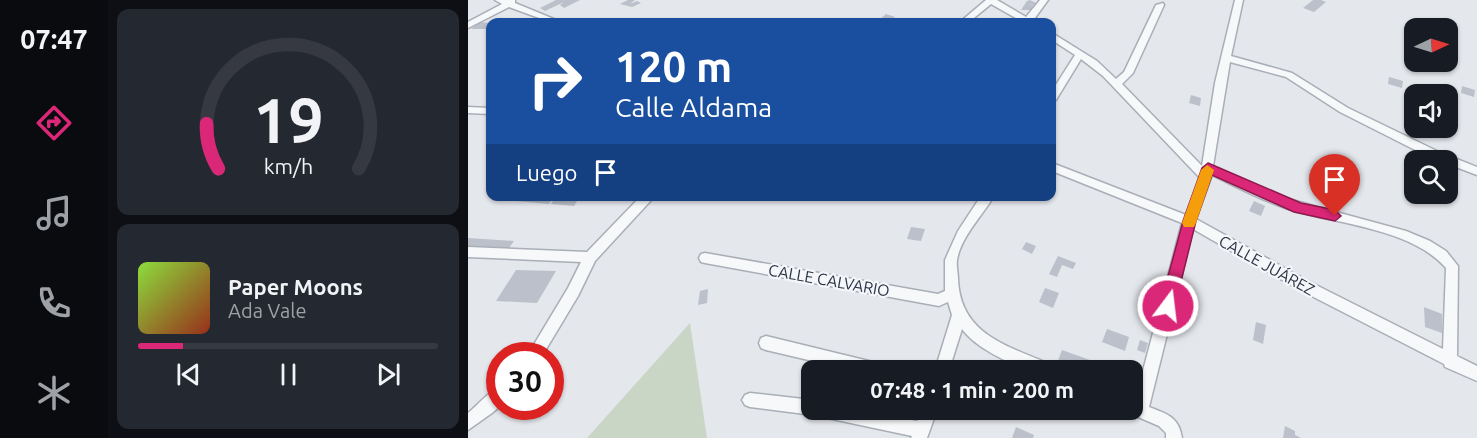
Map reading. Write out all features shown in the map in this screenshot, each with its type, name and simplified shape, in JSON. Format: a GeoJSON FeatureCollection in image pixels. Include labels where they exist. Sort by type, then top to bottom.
{"type":"FeatureCollection","features":[{"type":"Feature","properties":{"kind":"street"},"geometry":{"type":"LineString","coordinates":[[499,0],[513,2],[549,18]]}},
{"type":"Feature","properties":{"kind":"street"},"geometry":{"type":"LineString","coordinates":[[969,18],[991,0],[1021,18]]}},
{"type":"Feature","properties":{"kind":"street"},"geometry":{"type":"LineString","coordinates":[[1031,18],[1044,0]]}},
{"type":"Feature","properties":{"kind":"street"},"geometry":{"type":"LineString","coordinates":[[1143,386],[1190,221],[1207,173],[1226,58],[1239,0]]}},
{"type":"Feature","properties":{"kind":"street"},"geometry":{"type":"LineString","coordinates":[[468,25],[513,2]]}},
{"type":"Feature","properties":{"kind":"street"},"geometry":{"type":"LineString","coordinates":[[1116,84],[1128,73],[1160,5]]}},
{"type":"Feature","properties":{"kind":"street"},"geometry":{"type":"LineString","coordinates":[[1056,39],[1080,54],[1116,84],[1207,173],[1299,208],[1386,230],[1434,248],[1446,256],[1452,266],[1450,362]]}},
{"type":"Feature","properties":{"kind":"street"},"geometry":{"type":"LineString","coordinates":[[1056,92],[1080,54]]}},
{"type":"Feature","properties":{"kind":"street"},"geometry":{"type":"LineString","coordinates":[[1226,58],[1289,75],[1344,110],[1434,155],[1477,171]]}},
{"type":"Feature","properties":{"kind":"street"},"geometry":{"type":"LineString","coordinates":[[468,110],[486,111]]}},
{"type":"Feature","properties":{"kind":"street","name":"CALLE JUÁREZ"},"geometry":{"type":"LineString","coordinates":[[1056,170],[1190,221],[1302,285],[1477,374]]}},
{"type":"Feature","properties":{"kind":"street"},"geometry":{"type":"LineString","coordinates":[[543,342],[573,292],[590,257],[643,201]]}},
{"type":"Feature","properties":{"kind":"street"},"geometry":{"type":"LineString","coordinates":[[984,201],[962,234],[951,260],[952,294],[959,315],[971,331],[992,346],[1024,360]]}},
{"type":"Feature","properties":{"kind":"street"},"geometry":{"type":"LineString","coordinates":[[468,252],[590,257]]}},
{"type":"Feature","properties":{"kind":"street","name":"CALLE CALVARIO"},"geometry":{"type":"LineString","coordinates":[[705,258],[939,300],[952,294]]}},
{"type":"Feature","properties":{"kind":"street"},"geometry":{"type":"LineString","coordinates":[[945,360],[959,315]]}},
{"type":"Feature","properties":{"kind":"street"},"geometry":{"type":"LineString","coordinates":[[766,343],[836,360]]}},
{"type":"Feature","properties":{"kind":"street"},"geometry":{"type":"LineString","coordinates":[[750,400],[801,407]]}},
{"type":"Feature","properties":{"kind":"street"},"geometry":{"type":"LineString","coordinates":[[468,422],[486,409]]}},
{"type":"Feature","properties":{"kind":"street"},"geometry":{"type":"LineString","coordinates":[[1143,413],[1164,421],[1173,434]]}},
{"type":"Feature","properties":{"kind":"street"},"geometry":{"type":"LineString","coordinates":[[861,420],[921,434]]}},
{"type":"Feature","properties":{"kind":"green space"},"geometry":{"type":"Polygon","coordinates":[[[690,323],[707,438],[587,438],[690,323]]]}},
{"type":"Feature","properties":{"kind":"building"},"geometry":{"type":"Polygon","coordinates":[[[556,0],[580,0],[564,8],[560,5],[564,2],[545,11],[540,8],[556,0]]]}},
{"type":"Feature","properties":{"kind":"building"},"geometry":{"type":"Polygon","coordinates":[[[628,0],[635,0],[630,4],[637,1],[641,3],[632,7],[620,4],[628,0]]]}},
{"type":"Feature","properties":{"kind":"building"},"geometry":{"type":"Polygon","coordinates":[[[1313,0],[1326,2],[1314,12],[1303,8],[1313,0]]]}},
{"type":"Feature","properties":{"kind":"building"},"geometry":{"type":"Polygon","coordinates":[[[1027,1],[1038,4],[1036,6],[1029,4],[1036,7],[1034,10],[1021,10],[1027,1]]]}},
{"type":"Feature","properties":{"kind":"building"},"geometry":{"type":"Polygon","coordinates":[[[886,14],[895,17],[894,18],[881,18],[886,14]]]}},
{"type":"Feature","properties":{"kind":"building"},"geometry":{"type":"Polygon","coordinates":[[[479,22],[486,23],[486,29],[471,29],[479,22]]]}},
{"type":"Feature","properties":{"kind":"building"},"geometry":{"type":"Polygon","coordinates":[[[1389,77],[1403,81],[1402,88],[1388,84],[1389,77]]]}},
{"type":"Feature","properties":{"kind":"building"},"geometry":{"type":"Polygon","coordinates":[[[1462,86],[1475,90],[1474,97],[1461,93],[1462,86]]]}},
{"type":"Feature","properties":{"kind":"building"},"geometry":{"type":"Polygon","coordinates":[[[1191,95],[1201,98],[1200,106],[1189,103],[1191,95]]]}},
{"type":"Feature","properties":{"kind":"building"},"geometry":{"type":"Polygon","coordinates":[[[516,201],[551,201],[549,204],[516,201]]]}},
{"type":"Feature","properties":{"kind":"building"},"geometry":{"type":"Polygon","coordinates":[[[553,201],[577,201],[574,206],[551,204],[553,201]]]}},
{"type":"Feature","properties":{"kind":"building"},"geometry":{"type":"Polygon","coordinates":[[[1254,201],[1265,206],[1261,216],[1249,211],[1254,201]]]}},
{"type":"Feature","properties":{"kind":"building"},"geometry":{"type":"Polygon","coordinates":[[[911,227],[925,229],[921,241],[907,239],[911,227]]]}},
{"type":"Feature","properties":{"kind":"building"},"geometry":{"type":"Polygon","coordinates":[[[468,238],[514,241],[507,251],[468,248],[468,238]]]}},
{"type":"Feature","properties":{"kind":"building"},"geometry":{"type":"Polygon","coordinates":[[[1026,242],[1036,246],[1032,254],[1022,249],[1026,242]]]}},
{"type":"Feature","properties":{"kind":"building"},"geometry":{"type":"Polygon","coordinates":[[[1058,256],[1076,263],[1073,269],[1062,265],[1057,277],[1049,274],[1058,256]]]}},
{"type":"Feature","properties":{"kind":"building"},"geometry":{"type":"Polygon","coordinates":[[[516,270],[556,271],[537,303],[496,301],[516,270]]]}},
{"type":"Feature","properties":{"kind":"building"},"geometry":{"type":"Polygon","coordinates":[[[1045,288],[1059,293],[1053,308],[1039,302],[1045,288]]]}},
{"type":"Feature","properties":{"kind":"building"},"geometry":{"type":"Polygon","coordinates":[[[708,289],[707,303],[698,305],[700,291],[708,289]]]}},
{"type":"Feature","properties":{"kind":"building"},"geometry":{"type":"Polygon","coordinates":[[[1424,307],[1442,314],[1442,333],[1425,327],[1424,307]]]}},
{"type":"Feature","properties":{"kind":"building"},"geometry":{"type":"Polygon","coordinates":[[[1256,322],[1266,325],[1263,344],[1253,340],[1256,322]]]}},
{"type":"Feature","properties":{"kind":"building"},"geometry":{"type":"Polygon","coordinates":[[[1107,329],[1129,337],[1125,351],[1102,342],[1107,329]]]}},
{"type":"Feature","properties":{"kind":"building"},"geometry":{"type":"Polygon","coordinates":[[[1140,340],[1148,343],[1145,353],[1137,350],[1140,340]]]}},
{"type":"Feature","properties":{"kind":"building"},"geometry":{"type":"Polygon","coordinates":[[[1062,350],[1090,360],[1058,360],[1062,350]]]}},
{"type":"Feature","properties":{"kind":"building"},"geometry":{"type":"Polygon","coordinates":[[[1285,426],[1295,431],[1295,435],[1301,438],[1283,438],[1285,426]]]}},
{"type":"Feature","properties":{"kind":"building"},"geometry":{"type":"Polygon","coordinates":[[[1016,427],[1034,435],[1033,438],[1012,438],[1016,427]]]}},
{"type":"Feature","properties":{"kind":"slow traffic"},"geometry":{"type":"LineString","coordinates":[[1189,223],[1207,170]]}},
{"type":"Feature","properties":{"kind":"route"},"geometry":{"type":"LineString","coordinates":[[1168,306],[1190,221],[1208,168],[1299,208],[1335,216]]}}]}
